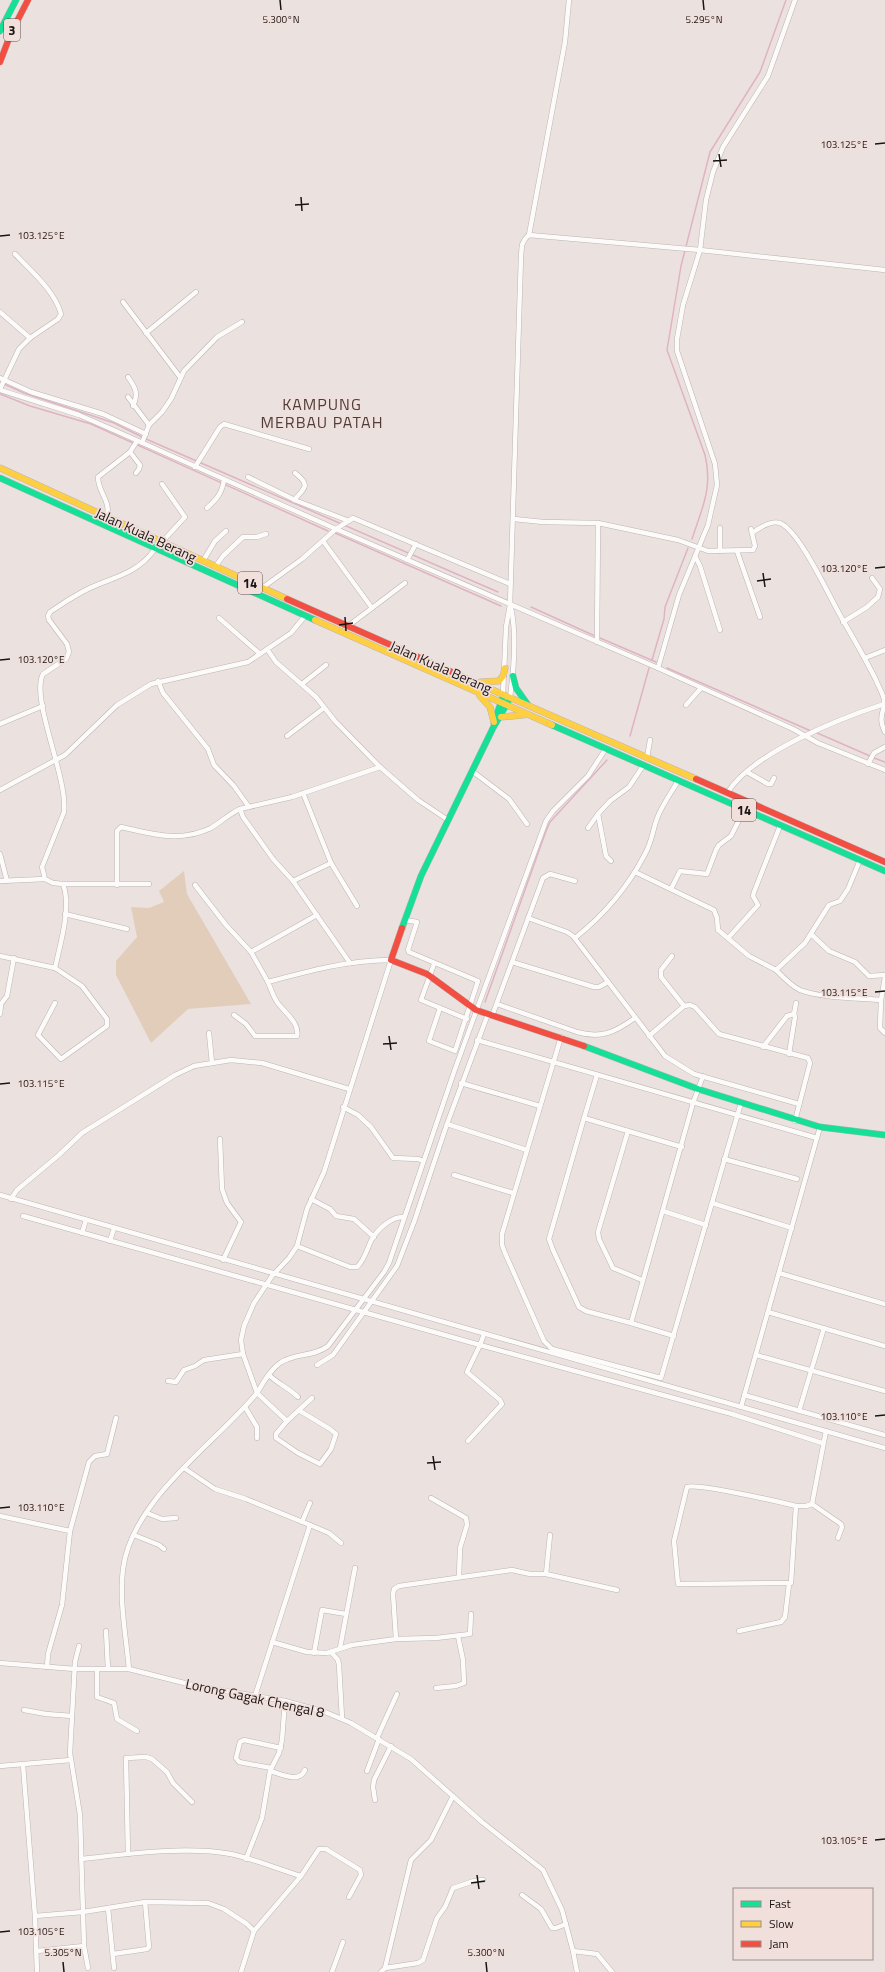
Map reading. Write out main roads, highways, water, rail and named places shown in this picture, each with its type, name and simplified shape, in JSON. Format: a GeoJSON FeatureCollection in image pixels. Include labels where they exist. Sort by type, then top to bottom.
{"type":"FeatureCollection","features":[{"type":"Feature","properties":{"kind":"main road"},"geometry":{"type":"LineString","coordinates":[[0,31],[16,0]]}},
{"type":"Feature","properties":{"kind":"main road","name":"3"},"geometry":{"type":"LineString","coordinates":[[0,62],[11,33],[28,0]]}},
{"type":"Feature","properties":{"kind":"main road","name":"Jalan Kuala Berang"},"geometry":{"type":"LineString","coordinates":[[0,468],[262,588],[885,862]]}},
{"type":"Feature","properties":{"kind":"main road","name":"Jalan Kuala Berang"},"geometry":{"type":"LineString","coordinates":[[0,478],[154,549],[605,750],[885,871]]}},
{"type":"Feature","properties":{"kind":"main road"},"geometry":{"type":"LineString","coordinates":[[30,481],[54,496],[56,504]]}},
{"type":"Feature","properties":{"kind":"main road"},"geometry":{"type":"LineString","coordinates":[[109,528],[107,522],[110,518]]}},
{"type":"Feature","properties":{"kind":"main road"},"geometry":{"type":"LineString","coordinates":[[476,681],[492,683],[499,681],[503,676],[505,668]]}},
{"type":"Feature","properties":{"kind":"main road"},"geometry":{"type":"LineString","coordinates":[[513,676],[516,688],[529,706]]}},
{"type":"Feature","properties":{"kind":"main road"},"geometry":{"type":"LineString","coordinates":[[476,692],[490,707],[494,725]]}},
{"type":"Feature","properties":{"kind":"main road"},"geometry":{"type":"LineString","coordinates":[[494,725],[501,717],[504,704],[503,694]]}},
{"type":"Feature","properties":{"kind":"main road"},"geometry":{"type":"LineString","coordinates":[[510,697],[504,704],[421,876],[391,960],[429,976],[474,1008],[490,1015],[561,1037],[698,1089],[820,1127],[885,1135]]}},
{"type":"Feature","properties":{"kind":"main road"},"geometry":{"type":"LineString","coordinates":[[501,717],[517,714],[532,717]]}},
{"type":"Feature","properties":{"kind":"main road"},"geometry":{"type":"LineString","coordinates":[[861,851],[868,858],[868,864]]}},
{"type":"Feature","properties":{"kind":"waterway"},"geometry":{"type":"LineString","coordinates":[[692,539],[703,508],[708,478],[705,455],[667,350],[681,266],[710,152],[760,72],[786,0]]}},
{"type":"Feature","properties":{"kind":"waterway"},"geometry":{"type":"LineString","coordinates":[[4,384],[24,393],[114,423],[142,437]]}},
{"type":"Feature","properties":{"kind":"waterway"},"geometry":{"type":"LineString","coordinates":[[0,394],[30,406],[91,424],[328,531]]}},
{"type":"Feature","properties":{"kind":"waterway"},"geometry":{"type":"LineString","coordinates":[[146,439],[498,592]]}},
{"type":"Feature","properties":{"kind":"waterway"},"geometry":{"type":"LineString","coordinates":[[335,533],[501,606]]}},
{"type":"Feature","properties":{"kind":"waterway"},"geometry":{"type":"LineString","coordinates":[[652,660],[664,619],[665,607],[688,548]]}},
{"type":"Feature","properties":{"kind":"waterway"},"geometry":{"type":"LineString","coordinates":[[531,607],[595,636]]}},
{"type":"Feature","properties":{"kind":"waterway"},"geometry":{"type":"LineString","coordinates":[[600,638],[656,662]]}},
{"type":"Feature","properties":{"kind":"waterway"},"geometry":{"type":"LineString","coordinates":[[630,736],[649,668]]}},
{"type":"Feature","properties":{"kind":"waterway"},"geometry":{"type":"LineString","coordinates":[[667,668],[811,731]]}},
{"type":"Feature","properties":{"kind":"waterway"},"geometry":{"type":"LineString","coordinates":[[815,732],[870,756]]}},
{"type":"Feature","properties":{"kind":"waterway"},"geometry":{"type":"LineString","coordinates":[[874,758],[885,762]]}},
{"type":"Feature","properties":{"kind":"waterway"},"geometry":{"type":"LineString","coordinates":[[485,1002],[550,822],[607,760]]}},
{"type":"Feature","properties":{"kind":"district","name":"KAMPUNG MERBAU PATAH"},"geometry":{"type":"Point","coordinates":[322,413]}}]}
